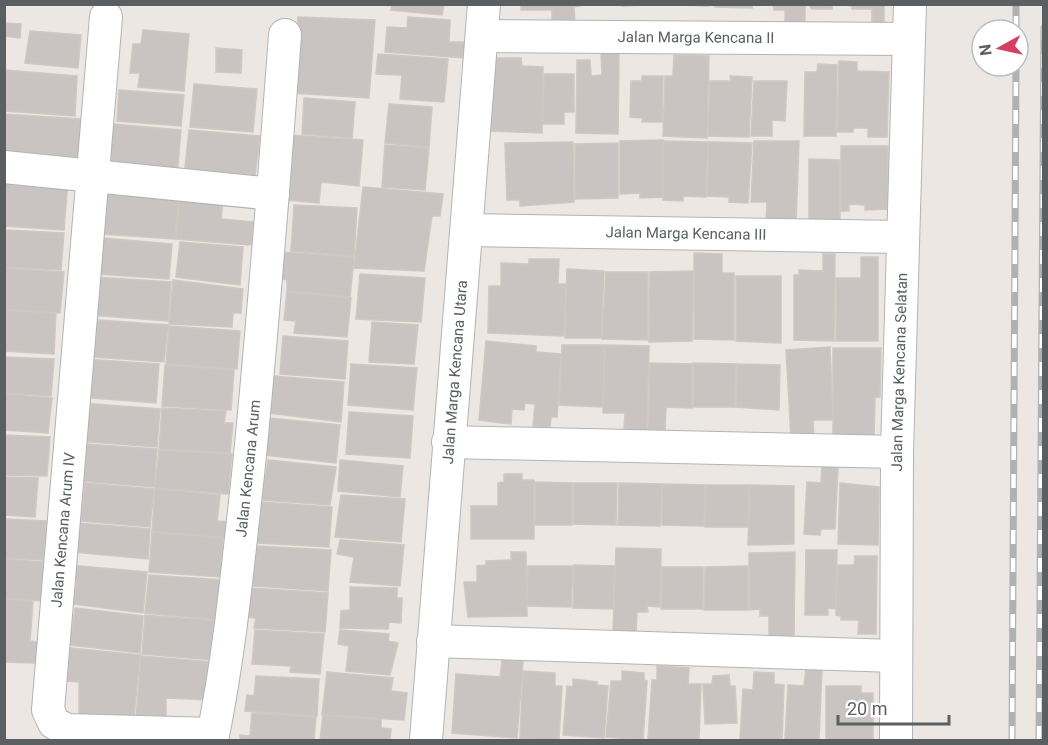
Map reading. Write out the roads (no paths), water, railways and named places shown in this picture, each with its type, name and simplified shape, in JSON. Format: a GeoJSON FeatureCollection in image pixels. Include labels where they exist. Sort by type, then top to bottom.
{"type":"FeatureCollection","features":[{"type":"Feature","properties":{"kind":"street","name":"Jalan Marga Kencana Utara"},"geometry":{"type":"LineString","coordinates":[[426,741],[432,641],[484,4]]}},
{"type":"Feature","properties":{"kind":"street","name":"Jalan Marga Kencana Selatan"},"geometry":{"type":"LineString","coordinates":[[896,741],[897,452],[910,4]]}},
{"type":"Feature","properties":{"kind":"street","name":"Jalan Kencana Arum IV"},"geometry":{"type":"LineString","coordinates":[[106,17],[48,710],[54,723],[67,730],[212,737]]}},
{"type":"Feature","properties":{"kind":"street","name":"Jalan Kencana Arum"},"geometry":{"type":"LineString","coordinates":[[212,737],[241,542],[265,310],[285,35]]}},
{"type":"Feature","properties":{"kind":"street","name":"Jalan Marga Kencana II"},"geometry":{"type":"LineString","coordinates":[[483,36],[909,39]]}},
{"type":"Feature","properties":{"kind":"street"},"geometry":{"type":"LineString","coordinates":[[4,167],[273,194]]}},
{"type":"Feature","properties":{"kind":"street","name":"Jalan Marga Kencana III"},"geometry":{"type":"LineString","coordinates":[[467,230],[903,237]]}},
{"type":"Feature","properties":{"kind":"street"},"geometry":{"type":"LineString","coordinates":[[448,442],[897,452]]}},
{"type":"Feature","properties":{"kind":"street"},"geometry":{"type":"LineString","coordinates":[[432,641],[896,656]]}},
{"type":"Feature","properties":{"kind":"railway"},"geometry":{"type":"LineString","coordinates":[[1016,4],[1016,18]]}},
{"type":"Feature","properties":{"kind":"railway"},"geometry":{"type":"LineString","coordinates":[[1039,740],[1044,28]]}},
{"type":"Feature","properties":{"kind":"railway"},"geometry":{"type":"LineString","coordinates":[[1012,740],[1016,78]]}}]}
